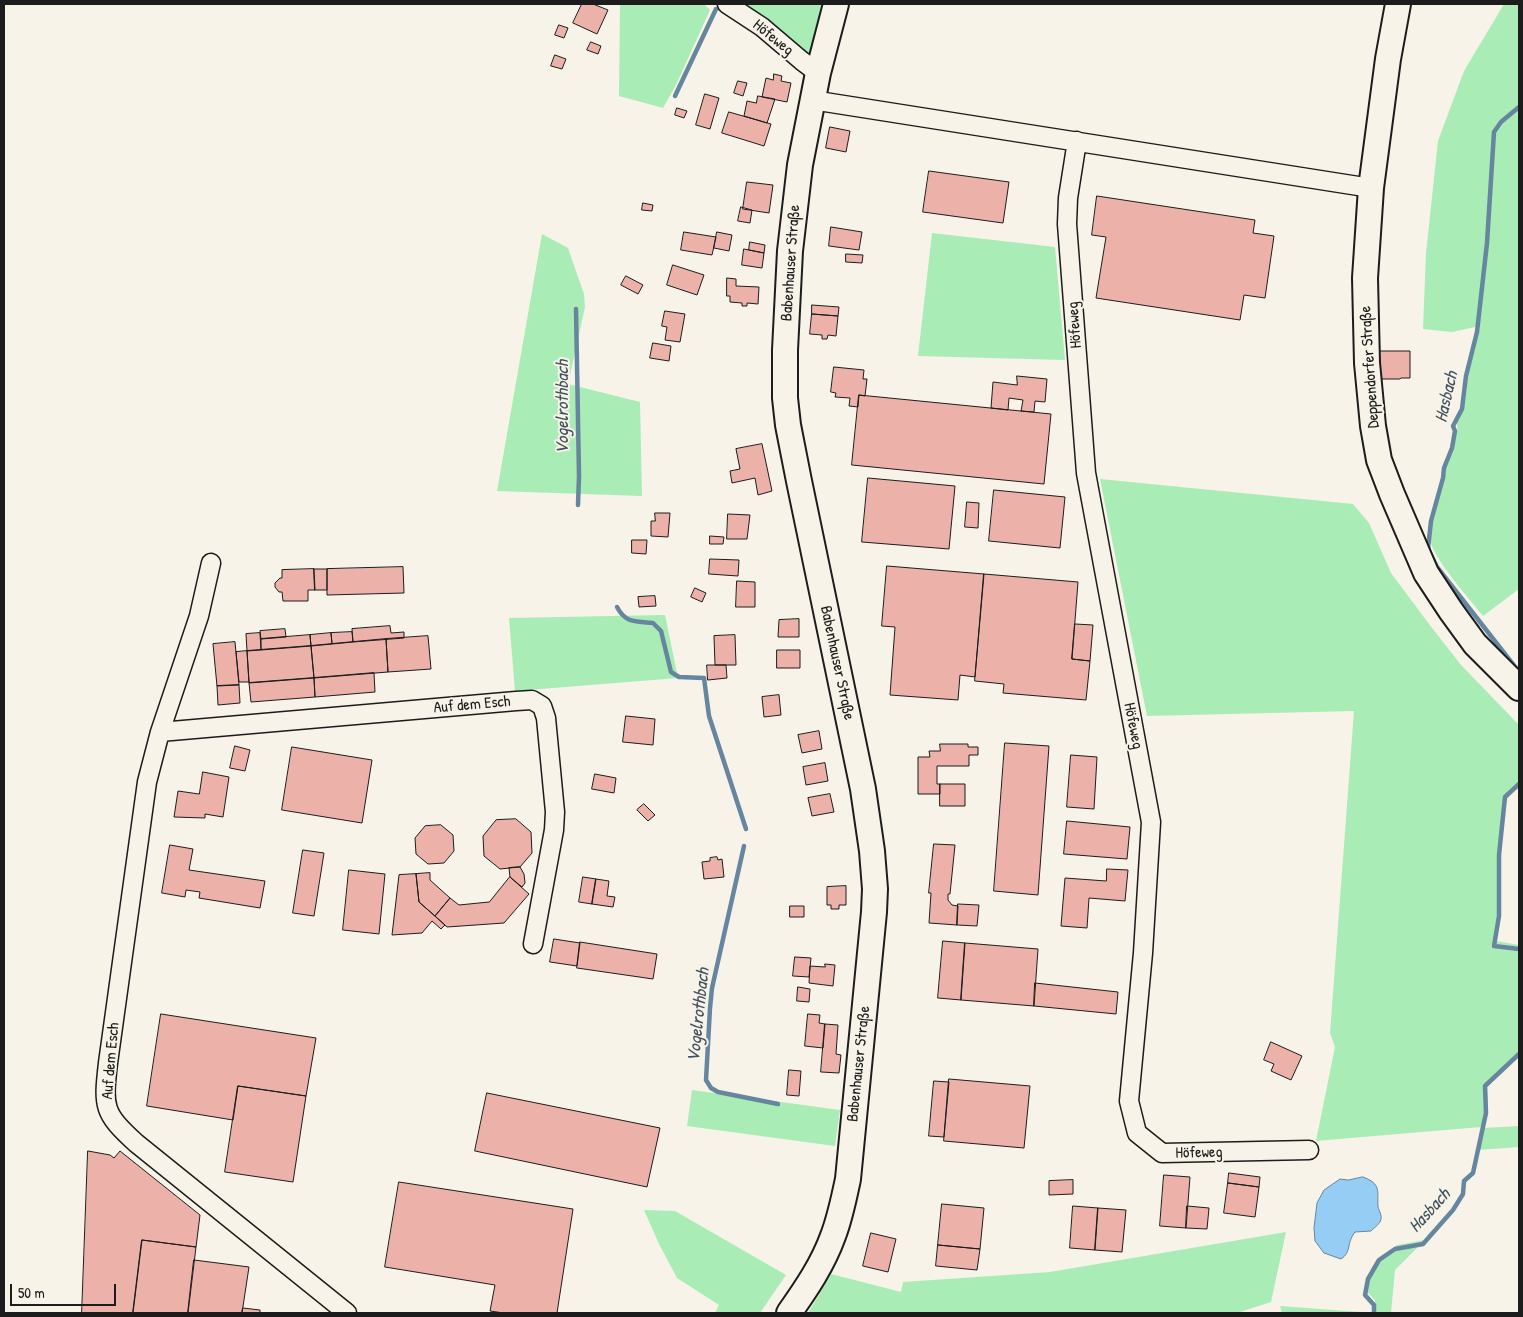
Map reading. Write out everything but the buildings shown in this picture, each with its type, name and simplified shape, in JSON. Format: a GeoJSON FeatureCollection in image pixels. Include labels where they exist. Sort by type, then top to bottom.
{"type":"FeatureCollection","features":[{"type":"Feature","properties":{"kind":"main road","name":"Babenhauser Straße"},"geometry":{"type":"LineString","coordinates":[[789,1313],[828,1250],[839,1219],[848,1179],[873,937],[875,889],[864,789],[798,481],[786,406],[785,350],[790,251],[800,166],[818,73],[836,4]]}},
{"type":"Feature","properties":{"kind":"main road","name":"Deppendorfer Straße"},"geometry":{"type":"LineString","coordinates":[[1398,4],[1388,59],[1371,188],[1365,278],[1366,363],[1379,460],[1426,573],[1476,644],[1519,688]]}},
{"type":"Feature","properties":{"kind":"street","name":"Höfeweg"},"geometry":{"type":"LineString","coordinates":[[727,4],[762,27],[818,73]]}},
{"type":"Feature","properties":{"kind":"street"},"geometry":{"type":"LineString","coordinates":[[812,100],[1371,188]]}},
{"type":"Feature","properties":{"kind":"street","name":"Höfeweg"},"geometry":{"type":"LineString","coordinates":[[1077,141],[1066,224],[1086,474],[1152,822],[1130,1100],[1137,1133],[1162,1153],[1310,1150]]}},
{"type":"Feature","properties":{"kind":"street","name":"Auf dem Esch"},"geometry":{"type":"LineString","coordinates":[[211,563],[199,616],[160,732],[147,782],[108,1063],[105,1101],[108,1113],[118,1126],[136,1143],[347,1313]]}},
{"type":"Feature","properties":{"kind":"street","name":"Auf dem Esch"},"geometry":{"type":"LineString","coordinates":[[160,732],[532,700],[542,706],[546,718],[555,812],[554,830],[533,944]]}},
{"type":"Feature","properties":{"kind":"green space"},"geometry":{"type":"Polygon","coordinates":[[[620,4],[704,4],[710,10],[676,85],[663,108],[619,96],[620,4]]]}},
{"type":"Feature","properties":{"kind":"green space"},"geometry":{"type":"Polygon","coordinates":[[[739,4],[822,4],[810,54],[801,53],[739,4]]]}},
{"type":"Feature","properties":{"kind":"green space"},"geometry":{"type":"Polygon","coordinates":[[[1504,4],[1519,4],[1519,589],[1483,616],[1445,569],[1431,542],[1434,517],[1447,462],[1456,435],[1456,420],[1465,403],[1469,370],[1480,326],[1452,332],[1423,329],[1426,253],[1438,141],[1464,71],[1504,4]]]}},
{"type":"Feature","properties":{"kind":"green space"},"geometry":{"type":"Polygon","coordinates":[[[932,233],[1055,247],[1065,360],[918,356],[932,233]]]}},
{"type":"Feature","properties":{"kind":"green space"},"geometry":{"type":"Polygon","coordinates":[[[542,234],[568,248],[584,294],[585,307],[568,384],[640,402],[642,496],[497,491],[542,234]]]}},
{"type":"Feature","properties":{"kind":"green space"},"geometry":{"type":"Polygon","coordinates":[[[1100,479],[1353,504],[1369,523],[1391,573],[1429,624],[1461,665],[1519,725],[1519,781],[1507,793],[1501,850],[1501,894],[1496,941],[1519,945],[1519,1051],[1487,1082],[1488,1108],[1483,1128],[1519,1126],[1519,1147],[1478,1150],[1483,1129],[1481,1127],[1316,1141],[1335,1047],[1330,1033],[1354,711],[1147,716],[1100,479]]]}},
{"type":"Feature","properties":{"kind":"green space"},"geometry":{"type":"Polygon","coordinates":[[[665,615],[678,678],[515,691],[509,618],[665,615]]]}},
{"type":"Feature","properties":{"kind":"green space"},"geometry":{"type":"Polygon","coordinates":[[[692,1090],[840,1110],[835,1146],[687,1126],[692,1090]]]}},
{"type":"Feature","properties":{"kind":"green space"},"geometry":{"type":"Polygon","coordinates":[[[644,1210],[675,1211],[786,1275],[760,1313],[715,1313],[719,1305],[677,1278],[644,1210]]]}},
{"type":"Feature","properties":{"kind":"green space"},"geometry":{"type":"Polygon","coordinates":[[[1286,1232],[1271,1302],[1237,1313],[808,1313],[831,1274],[901,1292],[903,1282],[1050,1272],[1286,1232]]]}},
{"type":"Feature","properties":{"kind":"green space"},"geometry":{"type":"Polygon","coordinates":[[[1425,1240],[1395,1270],[1391,1313],[1375,1313],[1375,1300],[1366,1291],[1369,1275],[1381,1256],[1397,1245],[1425,1240]]]}},
{"type":"Feature","properties":{"kind":"green space"},"geometry":{"type":"Polygon","coordinates":[[[1280,1306],[1375,1313],[1282,1313],[1280,1306]]]}},
{"type":"Feature","properties":{"kind":"water"},"geometry":{"type":"Polygon","coordinates":[[[1363,1177],[1376,1185],[1381,1221],[1371,1231],[1355,1232],[1347,1253],[1341,1259],[1324,1253],[1315,1241],[1314,1228],[1317,1203],[1324,1190],[1340,1179],[1348,1180],[1363,1177]]]}},
{"type":"Feature","properties":{"kind":"waterway","name":"Vogelrothbach"},"geometry":{"type":"LineString","coordinates":[[675,96],[716,9]]}},
{"type":"Feature","properties":{"kind":"waterway","name":"Hasbach"},"geometry":{"type":"LineString","coordinates":[[1519,107],[1501,122],[1494,132],[1487,243],[1477,332],[1466,376],[1462,409],[1453,426],[1455,431],[1452,448],[1444,468],[1431,521],[1428,549],[1437,567],[1519,672]]}},
{"type":"Feature","properties":{"kind":"waterway","name":"Vogelrothbach"},"geometry":{"type":"LineString","coordinates":[[576,309],[578,505]]}},
{"type":"Feature","properties":{"kind":"waterway","name":"Vogelrothbach"},"geometry":{"type":"LineString","coordinates":[[617,607],[628,619],[637,622],[653,623],[661,631],[671,672],[679,677],[704,678],[709,716],[746,829]]}},
{"type":"Feature","properties":{"kind":"waterway","name":"Hasbach"},"geometry":{"type":"LineString","coordinates":[[1519,784],[1505,797],[1499,855],[1499,916],[1494,946],[1519,949]]}},
{"type":"Feature","properties":{"kind":"waterway","name":"Vogelrothbach"},"geometry":{"type":"LineString","coordinates":[[744,846],[712,988],[706,1080],[711,1088],[718,1092],[778,1104]]}},
{"type":"Feature","properties":{"kind":"waterway","name":"Hasbach"},"geometry":{"type":"LineString","coordinates":[[1374,1313],[1374,1305],[1365,1295],[1368,1279],[1379,1260],[1395,1249],[1423,1244],[1453,1210],[1463,1194],[1464,1181],[1473,1173],[1486,1113],[1485,1086],[1519,1054]]}}]}
